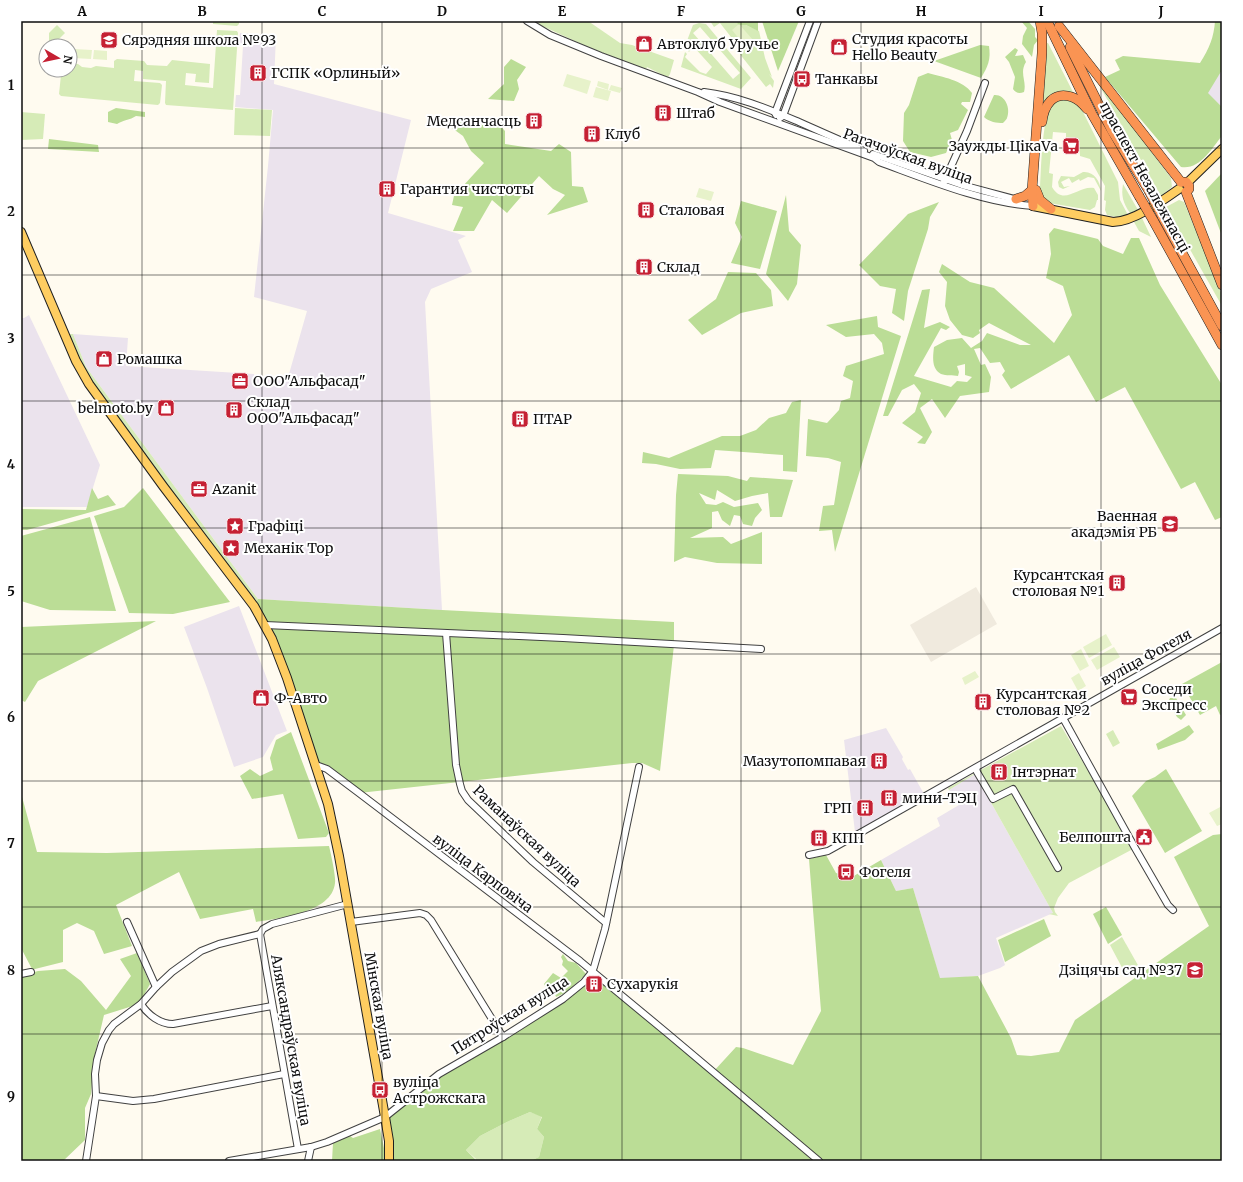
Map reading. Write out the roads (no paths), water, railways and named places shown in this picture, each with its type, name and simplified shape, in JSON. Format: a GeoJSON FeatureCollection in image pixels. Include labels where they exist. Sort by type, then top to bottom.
{"type":"FeatureCollection","features":[{"type":"Feature","properties":{"kind":"highway"},"geometry":{"type":"LineString","coordinates":[[1033,206],[1042,53],[1042,33],[1040,21]]}},
{"type":"Feature","properties":{"kind":"highway","name":"праспект Незалежнасці"},"geometry":{"type":"LineString","coordinates":[[1047,21],[1092,114],[1139,196],[1158,218],[1222,326]]}},
{"type":"Feature","properties":{"kind":"highway"},"geometry":{"type":"LineString","coordinates":[[1058,24],[1183,187],[1222,285]]}},
{"type":"Feature","properties":{"kind":"highway","name":"праспект Незалежнасці"},"geometry":{"type":"LineString","coordinates":[[1058,24],[1112,131],[1149,192],[1158,218],[1222,345]]}},
{"type":"Feature","properties":{"kind":"highway"},"geometry":{"type":"LineString","coordinates":[[1051,209],[1040,200],[1034,190],[1043,112],[1050,102],[1058,97],[1067,96],[1076,99],[1092,114]]}},
{"type":"Feature","properties":{"kind":"highway"},"geometry":{"type":"LineString","coordinates":[[1016,199],[1025,196],[1034,190]]}},
{"type":"Feature","properties":{"kind":"main road","name":"Рагачоўская вуліца"},"geometry":{"type":"LineString","coordinates":[[1033,206],[1113,222],[1120,222],[1135,216],[1183,187],[1222,149]]}},
{"type":"Feature","properties":{"kind":"main road","name":"Мінская вуліца"},"geometry":{"type":"LineString","coordinates":[[21,232],[76,361],[87,380],[154,474],[254,606],[272,639],[287,678],[328,804],[348,904],[385,1117],[389,1141],[389,1161]]}},
{"type":"Feature","properties":{"kind":"street","name":"Рагачоўская вуліца"},"geometry":{"type":"LineString","coordinates":[[527,21],[550,35],[698,92],[720,102],[944,183],[1011,204],[1033,206]]}},
{"type":"Feature","properties":{"kind":"street"},"geometry":{"type":"LineString","coordinates":[[810,21],[775,113],[776,121],[783,116],[818,21]]}},
{"type":"Feature","properties":{"kind":"street"},"geometry":{"type":"LineString","coordinates":[[985,83],[967,131],[944,183],[1016,199],[1033,206]]}},
{"type":"Feature","properties":{"kind":"street","name":"Рагачоўская вуліца"},"geometry":{"type":"LineString","coordinates":[[698,92],[737,98],[944,183]]}},
{"type":"Feature","properties":{"kind":"street"},"geometry":{"type":"LineString","coordinates":[[265,625],[563,638],[761,649]]}},
{"type":"Feature","properties":{"kind":"street","name":"вуліца Фогеля"},"geometry":{"type":"LineString","coordinates":[[809,855],[830,850],[1222,628]]}},
{"type":"Feature","properties":{"kind":"street","name":"Раманаўская вуліца"},"geometry":{"type":"LineString","coordinates":[[446,633],[456,765],[462,791],[468,800],[533,862],[606,923]]}},
{"type":"Feature","properties":{"kind":"street"},"geometry":{"type":"LineString","coordinates":[[1063,718],[1135,848],[1168,905],[1173,910]]}},
{"type":"Feature","properties":{"kind":"street","name":"вуліца Карповіча"},"geometry":{"type":"LineString","coordinates":[[316,765],[327,769],[592,972],[819,1161]]}},
{"type":"Feature","properties":{"kind":"street","name":"Пятроўская вуліца"},"geometry":{"type":"LineString","coordinates":[[229,1161],[311,1147],[347,1134],[385,1117],[439,1074],[563,1000],[584,982],[592,972],[606,923],[639,767]]}},
{"type":"Feature","properties":{"kind":"street"},"geometry":{"type":"LineString","coordinates":[[976,768],[993,799],[1013,790],[1058,868]]}},
{"type":"Feature","properties":{"kind":"street"},"geometry":{"type":"LineString","coordinates":[[86,1161],[96,1096],[95,1074],[97,1060],[105,1036],[114,1024],[142,1004],[156,987],[180,966],[201,951],[219,944],[260,934],[263,929],[272,924],[348,904]]}},
{"type":"Feature","properties":{"kind":"street"},"geometry":{"type":"LineString","coordinates":[[351,922],[420,913],[426,915],[431,920],[503,1037]]}},
{"type":"Feature","properties":{"kind":"street"},"geometry":{"type":"LineString","coordinates":[[128,922],[156,987]]}},
{"type":"Feature","properties":{"kind":"street","name":"Аляксандраўская вуліца"},"geometry":{"type":"LineString","coordinates":[[260,934],[298,1149]]}},
{"type":"Feature","properties":{"kind":"street"},"geometry":{"type":"LineString","coordinates":[[21,974],[31,972]]}},
{"type":"Feature","properties":{"kind":"street"},"geometry":{"type":"LineString","coordinates":[[142,1004],[145,1011],[151,1016],[160,1021],[173,1024],[272,1006]]}},
{"type":"Feature","properties":{"kind":"street"},"geometry":{"type":"LineString","coordinates":[[96,1096],[133,1101],[154,1099],[284,1074]]}},
{"type":"Feature","properties":{"kind":"street"},"geometry":{"type":"LineString","coordinates":[[308,1161],[311,1147]]}},
{"type":"Feature","properties":{"kind":"place","name":"Сярэдняя школа №93"},"geometry":{"type":"Point","coordinates":[109,40]}},
{"type":"Feature","properties":{"kind":"place","name":"Автоклуб Уручье"},"geometry":{"type":"Point","coordinates":[644,44]}},
{"type":"Feature","properties":{"kind":"place","name":"Студия красоты Hello Beauty"},"geometry":{"type":"Point","coordinates":[839,47]}},
{"type":"Feature","properties":{"kind":"place","name":"ГСПК «Орлиный»"},"geometry":{"type":"Point","coordinates":[258,73]}},
{"type":"Feature","properties":{"kind":"place","name":"Танкавы"},"geometry":{"type":"Point","coordinates":[802,79]}},
{"type":"Feature","properties":{"kind":"place","name":"Штаб"},"geometry":{"type":"Point","coordinates":[663,113]}},
{"type":"Feature","properties":{"kind":"place","name":"Медсанчасць"},"geometry":{"type":"Point","coordinates":[534,121]}},
{"type":"Feature","properties":{"kind":"place","name":"Клуб"},"geometry":{"type":"Point","coordinates":[592,134]}},
{"type":"Feature","properties":{"kind":"place","name":"Заужды ЦікаVа"},"geometry":{"type":"Point","coordinates":[1071,146]}},
{"type":"Feature","properties":{"kind":"place","name":"Гарантия чистоты"},"geometry":{"type":"Point","coordinates":[387,189]}},
{"type":"Feature","properties":{"kind":"place","name":"Сталовая"},"geometry":{"type":"Point","coordinates":[646,210]}},
{"type":"Feature","properties":{"kind":"place","name":"Склад"},"geometry":{"type":"Point","coordinates":[644,267]}},
{"type":"Feature","properties":{"kind":"place","name":"Ромашка"},"geometry":{"type":"Point","coordinates":[104,359]}},
{"type":"Feature","properties":{"kind":"place","name":"ООО\"Альфасад\""},"geometry":{"type":"Point","coordinates":[240,381]}},
{"type":"Feature","properties":{"kind":"place","name":"belmoto.by"},"geometry":{"type":"Point","coordinates":[166,408]}},
{"type":"Feature","properties":{"kind":"place","name":"Склад ООО\"Альфасад\""},"geometry":{"type":"Point","coordinates":[234,410]}},
{"type":"Feature","properties":{"kind":"place","name":"ПТАР"},"geometry":{"type":"Point","coordinates":[520,419]}},
{"type":"Feature","properties":{"kind":"place","name":"Azanit"},"geometry":{"type":"Point","coordinates":[199,489]}},
{"type":"Feature","properties":{"kind":"place","name":"Ваенная акадэмія РБ"},"geometry":{"type":"Point","coordinates":[1170,524]}},
{"type":"Feature","properties":{"kind":"place","name":"Графіці"},"geometry":{"type":"Point","coordinates":[235,526]}},
{"type":"Feature","properties":{"kind":"place","name":"Механік Тор"},"geometry":{"type":"Point","coordinates":[231,548]}},
{"type":"Feature","properties":{"kind":"place","name":"Курсантская столовая №1"},"geometry":{"type":"Point","coordinates":[1117,583]}},
{"type":"Feature","properties":{"kind":"place","name":"Соседи Экспресс"},"geometry":{"type":"Point","coordinates":[1129,697]}},
{"type":"Feature","properties":{"kind":"place","name":"Ф-Авто"},"geometry":{"type":"Point","coordinates":[261,698]}},
{"type":"Feature","properties":{"kind":"place","name":"Курсантская столовая №2"},"geometry":{"type":"Point","coordinates":[983,702]}},
{"type":"Feature","properties":{"kind":"place","name":"Мазутопомпавая"},"geometry":{"type":"Point","coordinates":[879,761]}},
{"type":"Feature","properties":{"kind":"place","name":"Інтэрнат"},"geometry":{"type":"Point","coordinates":[999,772]}},
{"type":"Feature","properties":{"kind":"place","name":"мини-ТЭЦ"},"geometry":{"type":"Point","coordinates":[889,798]}},
{"type":"Feature","properties":{"kind":"place","name":"ГРП"},"geometry":{"type":"Point","coordinates":[865,808]}},
{"type":"Feature","properties":{"kind":"place","name":"Белпошта"},"geometry":{"type":"Point","coordinates":[1144,837]}},
{"type":"Feature","properties":{"kind":"place","name":"КПП"},"geometry":{"type":"Point","coordinates":[819,838]}},
{"type":"Feature","properties":{"kind":"place","name":"Фогеля"},"geometry":{"type":"Point","coordinates":[846,872]}},
{"type":"Feature","properties":{"kind":"place","name":"Дзіцячы сад №37"},"geometry":{"type":"Point","coordinates":[1195,970]}},
{"type":"Feature","properties":{"kind":"place","name":"Сухарукія"},"geometry":{"type":"Point","coordinates":[594,984]}},
{"type":"Feature","properties":{"kind":"place","name":"вуліца Астрожскага"},"geometry":{"type":"Point","coordinates":[380,1090]}}]}
